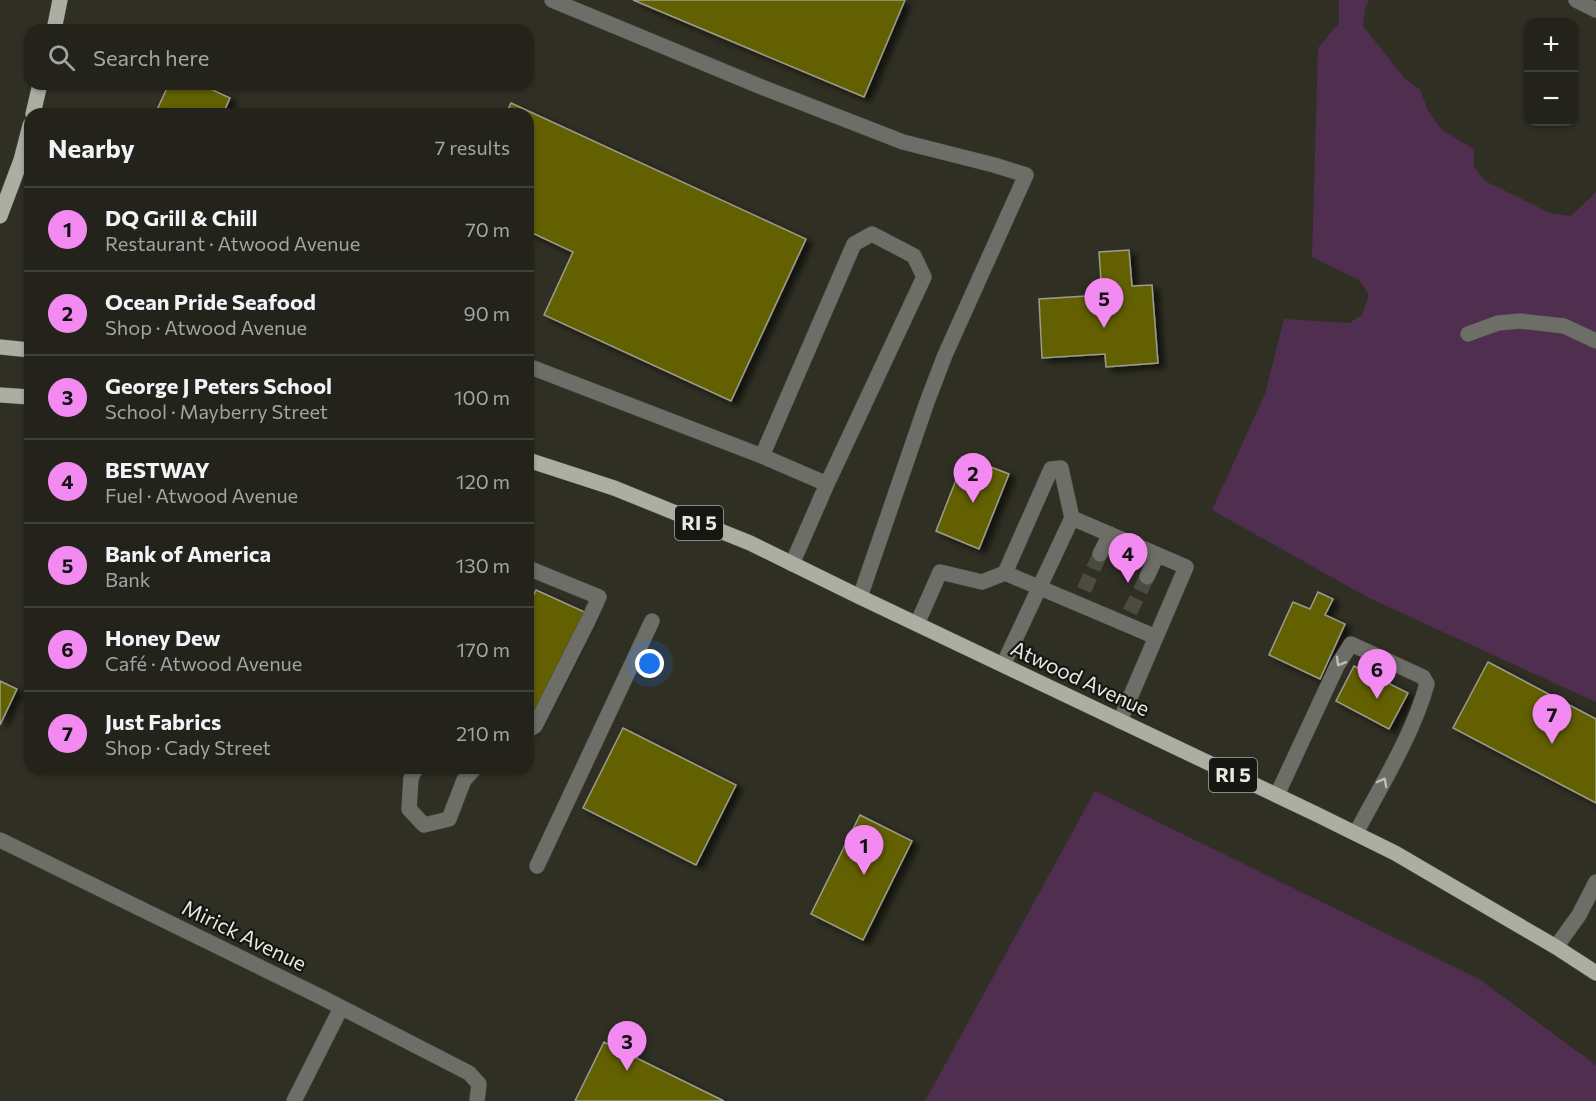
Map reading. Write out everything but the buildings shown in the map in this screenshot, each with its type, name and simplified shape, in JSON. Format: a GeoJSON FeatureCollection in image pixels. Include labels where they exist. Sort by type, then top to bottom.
{"type":"FeatureCollection","features":[{"type":"Feature","properties":{"kind":"main road"},"geometry":{"type":"LineString","coordinates":[[55,24],[60,0]]}},
{"type":"Feature","properties":{"kind":"main road"},"geometry":{"type":"LineString","coordinates":[[34,108],[39,90]]}},
{"type":"Feature","properties":{"kind":"main road"},"geometry":{"type":"LineString","coordinates":[[0,216],[24,148]]}},
{"type":"Feature","properties":{"kind":"main road"},"geometry":{"type":"LineString","coordinates":[[0,347],[24,349]]}},
{"type":"Feature","properties":{"kind":"main road"},"geometry":{"type":"LineString","coordinates":[[0,395],[24,397]]}},
{"type":"Feature","properties":{"kind":"main road","name":"Atwood Avenue"},"geometry":{"type":"LineString","coordinates":[[534,465],[614,488],[750,543],[1356,833],[1395,853],[1557,947],[1596,973]]}},
{"type":"Feature","properties":{"kind":"street"},"geometry":{"type":"LineString","coordinates":[[552,0],[764,88],[903,142],[1026,175],[945,355],[860,597]]}},
{"type":"Feature","properties":{"kind":"street"},"geometry":{"type":"LineString","coordinates":[[1576,0],[1596,10]]}},
{"type":"Feature","properties":{"kind":"street"},"geometry":{"type":"LineString","coordinates":[[762,456],[854,244],[872,234],[914,256],[924,277],[792,564]]}},
{"type":"Feature","properties":{"kind":"street"},"geometry":{"type":"LineString","coordinates":[[1468,334],[1498,323],[1520,321],[1564,326],[1596,341]]}},
{"type":"Feature","properties":{"kind":"street"},"geometry":{"type":"LineString","coordinates":[[534,368],[762,456],[827,484]]}},
{"type":"Feature","properties":{"kind":"street"},"geometry":{"type":"LineString","coordinates":[[1003,665],[1072,518],[1061,468],[1051,469],[1005,573]]}},
{"type":"Feature","properties":{"kind":"street"},"geometry":{"type":"LineString","coordinates":[[1072,518],[1186,567],[1120,721]]}},
{"type":"Feature","properties":{"kind":"street"},"geometry":{"type":"LineString","coordinates":[[1100,554],[1110,534]]}},
{"type":"Feature","properties":{"kind":"street"},"geometry":{"type":"LineString","coordinates":[[1148,577],[1157,555]]}},
{"type":"Feature","properties":{"kind":"street"},"geometry":{"type":"LineString","coordinates":[[534,570],[599,597],[534,727]]}},
{"type":"Feature","properties":{"kind":"street"},"geometry":{"type":"LineString","coordinates":[[917,624],[940,572],[982,582],[1005,573],[1040,587],[1081,597],[1128,617],[1156,637]]}},
{"type":"Feature","properties":{"kind":"street"},"geometry":{"type":"LineString","coordinates":[[537,866],[652,621]]}},
{"type":"Feature","properties":{"kind":"street"},"geometry":{"type":"LineString","coordinates":[[1277,795],[1337,666],[1351,644],[1423,677],[1428,684],[1422,704],[1356,833]]}},
{"type":"Feature","properties":{"kind":"street"},"geometry":{"type":"LineString","coordinates":[[413,774],[409,809],[424,825],[448,819],[464,780],[470,774]]}},
{"type":"Feature","properties":{"kind":"street","name":"Mirick Avenue"},"geometry":{"type":"LineString","coordinates":[[0,840],[469,1073],[479,1084],[477,1101]]}},
{"type":"Feature","properties":{"kind":"street"},"geometry":{"type":"LineString","coordinates":[[1557,947],[1579,915],[1596,882]]}},
{"type":"Feature","properties":{"kind":"street"},"geometry":{"type":"LineString","coordinates":[[294,1101],[341,1008]]}},
{"type":"Feature","properties":{"kind":"shaded area"},"geometry":{"type":"Polygon","coordinates":[[[1339,0],[1369,0],[1365,9],[1363,26],[1405,79],[1420,89],[1428,111],[1442,130],[1474,149],[1474,167],[1485,181],[1550,213],[1571,216],[1596,192],[1596,702],[1369,598],[1212,510],[1265,394],[1284,319],[1349,323],[1362,315],[1369,295],[1359,280],[1312,257],[1318,48],[1339,23],[1339,0]]]}},
{"type":"Feature","properties":{"kind":"shaded area"},"geometry":{"type":"Polygon","coordinates":[[[1095,791],[1479,979],[1596,1065],[1596,1101],[925,1101],[1095,791]]]}},
{"type":"Feature","properties":{"kind":"tunnel"},"geometry":{"type":"LineString","coordinates":[[1084,590],[1100,554]]}},
{"type":"Feature","properties":{"kind":"tunnel"},"geometry":{"type":"LineString","coordinates":[[1130,612],[1147,577]]}},
{"type":"Feature","properties":{"kind":"place","name":"Bank of America"},"geometry":{"type":"Point","coordinates":[1104,328]}},
{"type":"Feature","properties":{"kind":"place","name":"Ocean Pride Seafood"},"geometry":{"type":"Point","coordinates":[973,503]}},
{"type":"Feature","properties":{"kind":"place","name":"BESTWAY"},"geometry":{"type":"Point","coordinates":[1128,583]}},
{"type":"Feature","properties":{"kind":"place","name":"Honey Dew"},"geometry":{"type":"Point","coordinates":[1377,699]}},
{"type":"Feature","properties":{"kind":"place","name":"Just Fabrics"},"geometry":{"type":"Point","coordinates":[1552,744]}},
{"type":"Feature","properties":{"kind":"place","name":"DQ Grill & Chill"},"geometry":{"type":"Point","coordinates":[864,875]}},
{"type":"Feature","properties":{"kind":"place","name":"George J Peters School"},"geometry":{"type":"Point","coordinates":[627,1071]}}]}
